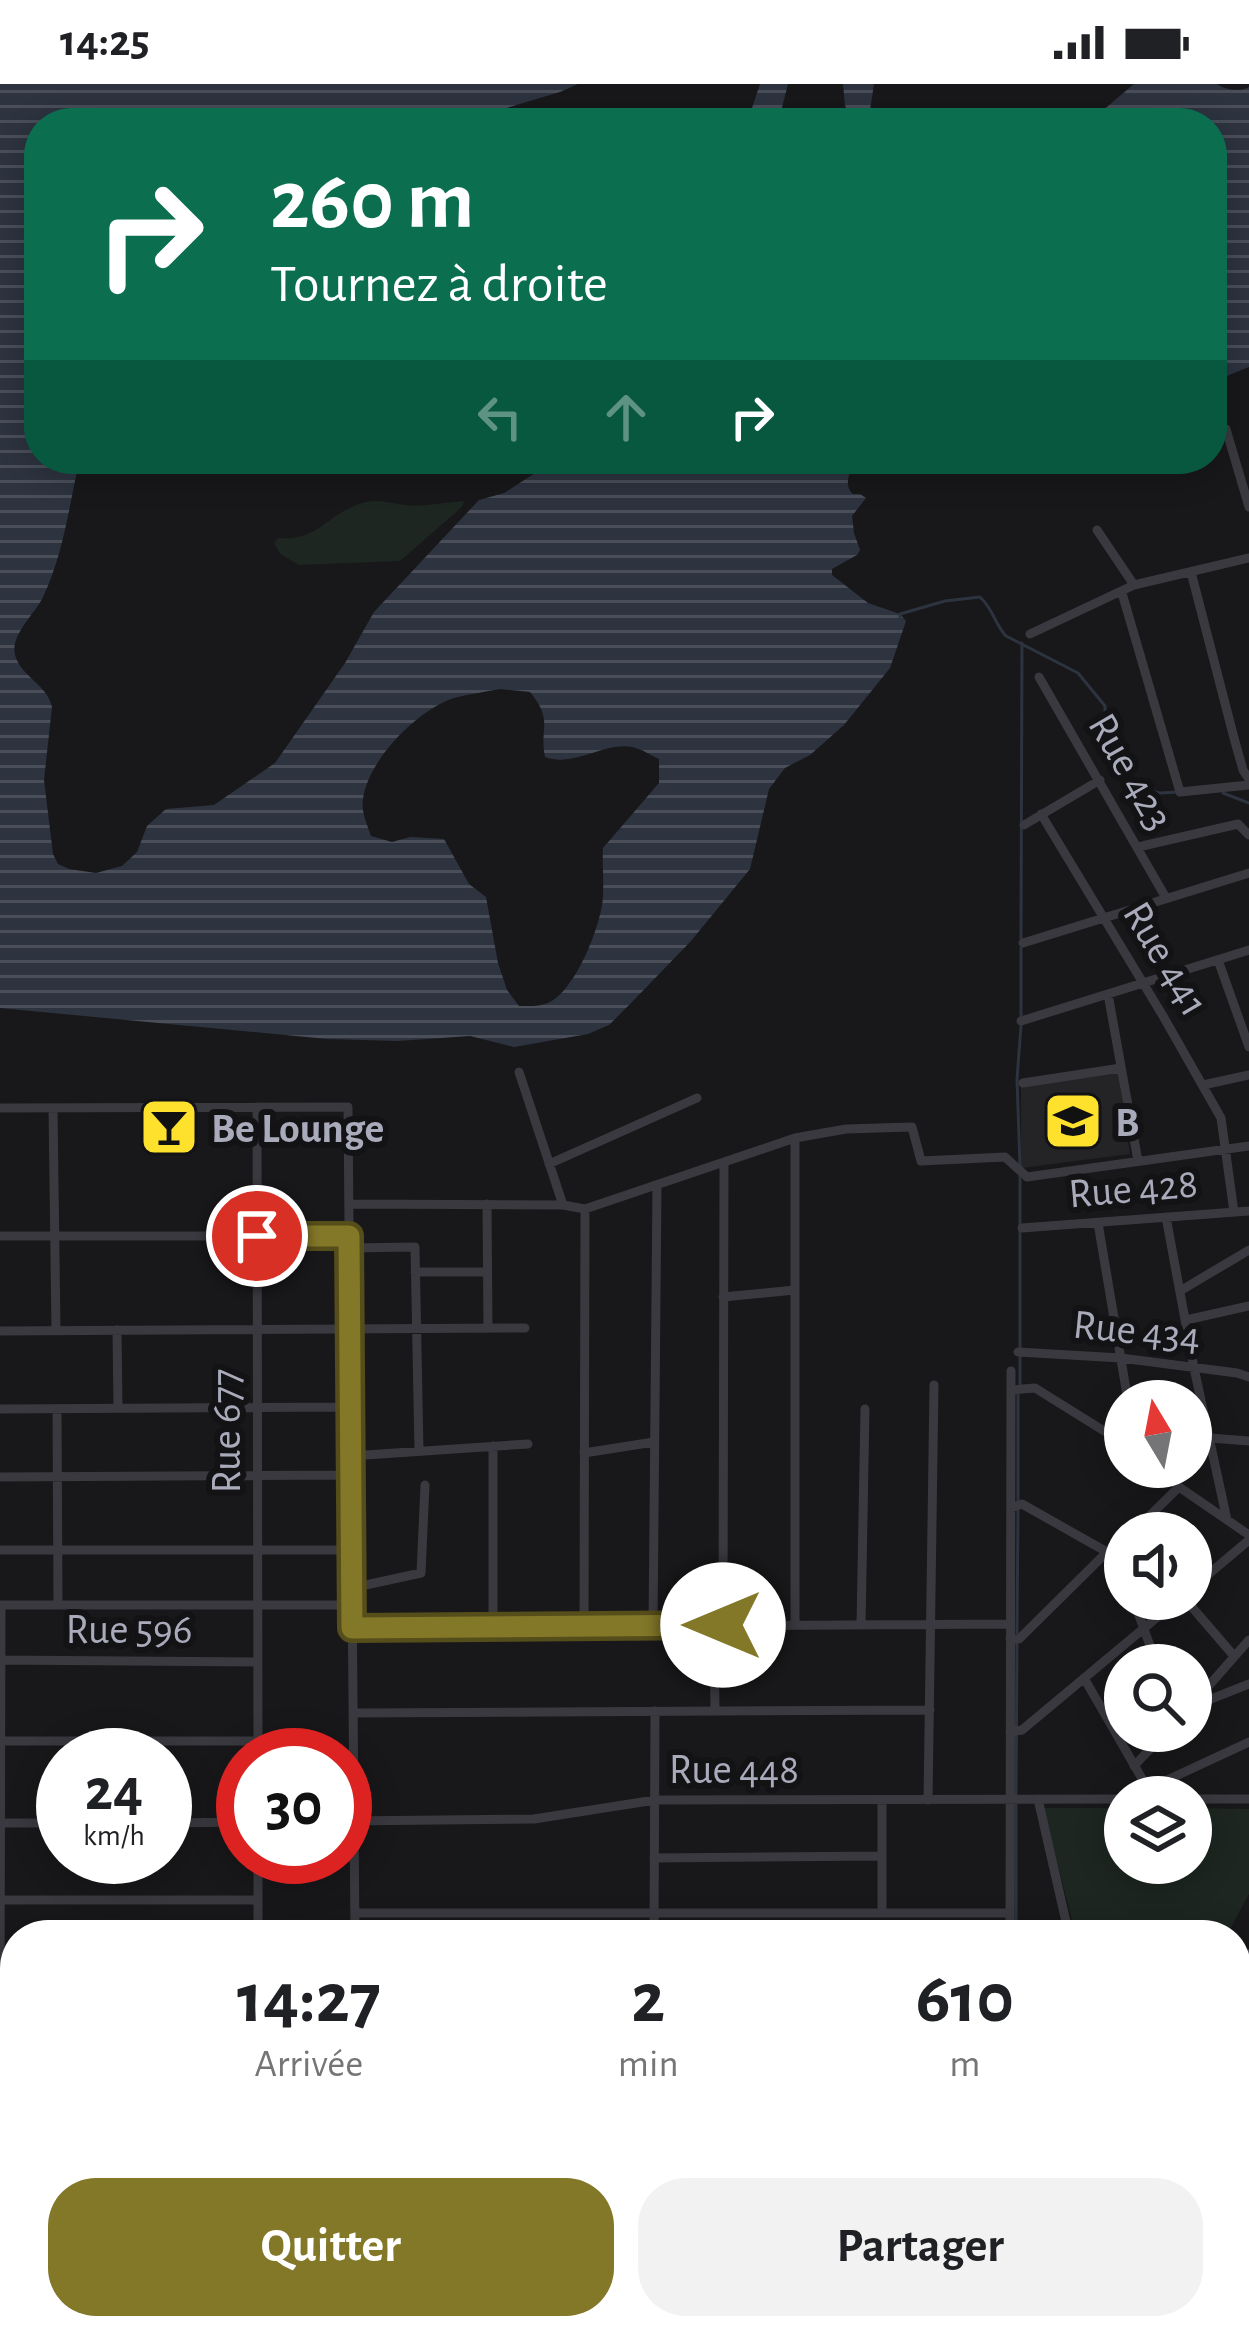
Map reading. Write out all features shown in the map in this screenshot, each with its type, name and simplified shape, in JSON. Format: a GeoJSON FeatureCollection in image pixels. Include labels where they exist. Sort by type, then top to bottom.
{"type":"FeatureCollection","features":[{"type":"Feature","properties":{"kind":"street"},"geometry":{"type":"LineString","coordinates":[[1227,432],[1248,500]]}},
{"type":"Feature","properties":{"kind":"street"},"geometry":{"type":"LineString","coordinates":[[1096,530],[1134,586]]}},
{"type":"Feature","properties":{"kind":"street"},"geometry":{"type":"LineString","coordinates":[[1030,634],[1134,586],[1249,558]]}},
{"type":"Feature","properties":{"kind":"street"},"geometry":{"type":"LineString","coordinates":[[1122,593],[1180,792],[1249,782],[1191,572]]}},
{"type":"Feature","properties":{"kind":"street","name":"Rue 423"},"geometry":{"type":"LineString","coordinates":[[1039,677],[1166,898]]}},
{"type":"Feature","properties":{"kind":"street"},"geometry":{"type":"LineString","coordinates":[[1024,825],[1100,780]]}},
{"type":"Feature","properties":{"kind":"street","name":"Rue 441"},"geometry":{"type":"LineString","coordinates":[[1041,814],[1221,1118],[1234,1212]]}},
{"type":"Feature","properties":{"kind":"street"},"geometry":{"type":"LineString","coordinates":[[1138,847],[1238,824],[1249,835]]}},
{"type":"Feature","properties":{"kind":"street"},"geometry":{"type":"LineString","coordinates":[[1024,943],[1249,872]]}},
{"type":"Feature","properties":{"kind":"street"},"geometry":{"type":"LineString","coordinates":[[1021,1021],[1249,950]]}},
{"type":"Feature","properties":{"kind":"street"},"geometry":{"type":"LineString","coordinates":[[1219,960],[1243,1012],[1249,1047]]}},
{"type":"Feature","properties":{"kind":"street"},"geometry":{"type":"LineString","coordinates":[[1108,994],[1138,1161]]}},
{"type":"Feature","properties":{"kind":"street"},"geometry":{"type":"LineString","coordinates":[[1023,1084],[1121,1068]]}},
{"type":"Feature","properties":{"kind":"street"},"geometry":{"type":"LineString","coordinates":[[519,1072],[563,1205]]}},
{"type":"Feature","properties":{"kind":"street"},"geometry":{"type":"LineString","coordinates":[[1203,1085],[1249,1075]]}},
{"type":"Feature","properties":{"kind":"street"},"geometry":{"type":"LineString","coordinates":[[549,1164],[697,1098]]}},
{"type":"Feature","properties":{"kind":"street","name":"Rue 677"},"geometry":{"type":"LineString","coordinates":[[257,1107],[258,1728]]}},
{"type":"Feature","properties":{"kind":"street"},"geometry":{"type":"LineString","coordinates":[[0,1108],[348,1107],[353,1728]]}},
{"type":"Feature","properties":{"kind":"street"},"geometry":{"type":"LineString","coordinates":[[53,1108],[56,1330]]}},
{"type":"Feature","properties":{"kind":"street"},"geometry":{"type":"LineString","coordinates":[[349,1204],[585,1209],[795,1138],[846,1129],[912,1127],[921,1161],[1005,1157],[1025,1177],[1249,1146]]}},
{"type":"Feature","properties":{"kind":"street"},"geometry":{"type":"LineString","coordinates":[[795,1138],[796,1624]]}},
{"type":"Feature","properties":{"kind":"street"},"geometry":{"type":"LineString","coordinates":[[715,1711],[724,1164]]}},
{"type":"Feature","properties":{"kind":"street"},"geometry":{"type":"LineString","coordinates":[[652,1626],[657,1186]]}},
{"type":"Feature","properties":{"kind":"street"},"geometry":{"type":"LineString","coordinates":[[487,1204],[488,1328]]}},
{"type":"Feature","properties":{"kind":"street"},"geometry":{"type":"LineString","coordinates":[[584,1627],[585,1209]]}},
{"type":"Feature","properties":{"kind":"street","name":"Rue 428"},"geometry":{"type":"LineString","coordinates":[[1022,1228],[1249,1210]]}},
{"type":"Feature","properties":{"kind":"street"},"geometry":{"type":"LineString","coordinates":[[1166,1217],[1197,1380]]}},
{"type":"Feature","properties":{"kind":"street"},"geometry":{"type":"LineString","coordinates":[[1098,1223],[1125,1380]]}},
{"type":"Feature","properties":{"kind":"street"},"geometry":{"type":"LineString","coordinates":[[0,1236],[257,1236],[415,1247],[419,1451]]}},
{"type":"Feature","properties":{"kind":"street"},"geometry":{"type":"LineString","coordinates":[[1180,1291],[1249,1250]]}},
{"type":"Feature","properties":{"kind":"street"},"geometry":{"type":"LineString","coordinates":[[415,1272],[487,1272]]}},
{"type":"Feature","properties":{"kind":"street"},"geometry":{"type":"LineString","coordinates":[[723,1297],[795,1291]]}},
{"type":"Feature","properties":{"kind":"street"},"geometry":{"type":"LineString","coordinates":[[1186,1320],[1249,1306]]}},
{"type":"Feature","properties":{"kind":"street"},"geometry":{"type":"LineString","coordinates":[[0,1330],[525,1328]]}},
{"type":"Feature","properties":{"kind":"street"},"geometry":{"type":"LineString","coordinates":[[116,1330],[118,1408]]}},
{"type":"Feature","properties":{"kind":"street","name":"Rue 434"},"geometry":{"type":"LineString","coordinates":[[1018,1352],[1121,1358],[1249,1377]]}},
{"type":"Feature","properties":{"kind":"street"},"geometry":{"type":"LineString","coordinates":[[1010,1920],[1015,1731],[1015,1639],[1010,1624],[1011,1372]]}},
{"type":"Feature","properties":{"kind":"street"},"geometry":{"type":"LineString","coordinates":[[928,1799],[934,1385]]}},
{"type":"Feature","properties":{"kind":"street"},"geometry":{"type":"LineString","coordinates":[[1011,1390],[1035,1388],[1104,1431]]}},
{"type":"Feature","properties":{"kind":"street"},"geometry":{"type":"LineString","coordinates":[[0,1409],[351,1407]]}},
{"type":"Feature","properties":{"kind":"street"},"geometry":{"type":"LineString","coordinates":[[57,1408],[58,1605]]}},
{"type":"Feature","properties":{"kind":"street"},"geometry":{"type":"LineString","coordinates":[[861,1624],[866,1409]]}},
{"type":"Feature","properties":{"kind":"street"},"geometry":{"type":"LineString","coordinates":[[1212,1438],[1249,1441]]}},
{"type":"Feature","properties":{"kind":"street"},"geometry":{"type":"LineString","coordinates":[[584,1453],[654,1442]]}},
{"type":"Feature","properties":{"kind":"street"},"geometry":{"type":"LineString","coordinates":[[351,1456],[529,1444]]}},
{"type":"Feature","properties":{"kind":"street"},"geometry":{"type":"LineString","coordinates":[[494,1446],[494,1627]]}},
{"type":"Feature","properties":{"kind":"street"},"geometry":{"type":"LineString","coordinates":[[1212,1448],[1227,1520]]}},
{"type":"Feature","properties":{"kind":"street"},"geometry":{"type":"LineString","coordinates":[[0,1477],[351,1475]]}},
{"type":"Feature","properties":{"kind":"street"},"geometry":{"type":"LineString","coordinates":[[352,1588],[421,1573],[425,1485]]}},
{"type":"Feature","properties":{"kind":"street"},"geometry":{"type":"LineString","coordinates":[[1154,1512],[1179,1488]]}},
{"type":"Feature","properties":{"kind":"street"},"geometry":{"type":"LineString","coordinates":[[1181,1488],[1249,1538],[1212,1571]]}},
{"type":"Feature","properties":{"kind":"street"},"geometry":{"type":"LineString","coordinates":[[1011,1508],[1022,1504],[1104,1547]]}},
{"type":"Feature","properties":{"kind":"street"},"geometry":{"type":"LineString","coordinates":[[0,1550],[352,1550]]}},
{"type":"Feature","properties":{"kind":"street"},"geometry":{"type":"LineString","coordinates":[[1015,1639],[1104,1557]]}},
{"type":"Feature","properties":{"kind":"street"},"geometry":{"type":"LineString","coordinates":[[0,2000],[0,1605],[352,1605]]}},
{"type":"Feature","properties":{"kind":"street"},"geometry":{"type":"LineString","coordinates":[[1141,1620],[1150,1644]]}},
{"type":"Feature","properties":{"kind":"street"},"geometry":{"type":"LineString","coordinates":[[1015,1731],[1154,1620]]}},
{"type":"Feature","properties":{"kind":"street"},"geometry":{"type":"LineString","coordinates":[[1201,1620],[1234,1656]]}},
{"type":"Feature","properties":{"kind":"street"},"geometry":{"type":"LineString","coordinates":[[352,1628],[1010,1624]]}},
{"type":"Feature","properties":{"kind":"street"},"geometry":{"type":"LineString","coordinates":[[1212,1682],[1249,1640]]}},
{"type":"Feature","properties":{"kind":"street","name":"Rue 596"},"geometry":{"type":"LineString","coordinates":[[0,1660],[258,1662]]}},
{"type":"Feature","properties":{"kind":"street"},"geometry":{"type":"LineString","coordinates":[[1084,1678],[1139,1776]]}},
{"type":"Feature","properties":{"kind":"street"},"geometry":{"type":"LineString","coordinates":[[1212,1698],[1249,1684]]}},
{"type":"Feature","properties":{"kind":"street"},"geometry":{"type":"LineString","coordinates":[[353,1713],[930,1710]]}},
{"type":"Feature","properties":{"kind":"street"},"geometry":{"type":"LineString","coordinates":[[654,1920],[655,1711]]}},
{"type":"Feature","properties":{"kind":"street"},"geometry":{"type":"LineString","coordinates":[[0,1742],[216,1741]]}},
{"type":"Feature","properties":{"kind":"street"},"geometry":{"type":"LineString","coordinates":[[1182,1776],[1249,1742]]}},
{"type":"Feature","properties":{"kind":"street"},"geometry":{"type":"LineString","coordinates":[[1134,1766],[1147,1752]]}},
{"type":"Feature","properties":{"kind":"street"},"geometry":{"type":"LineString","coordinates":[[1038,1799],[1066,1920]]}},
{"type":"Feature","properties":{"kind":"street","name":"Rue 448"},"geometry":{"type":"LineString","coordinates":[[372,1821],[533,1819],[655,1800],[1104,1799]]}},
{"type":"Feature","properties":{"kind":"street"},"geometry":{"type":"LineString","coordinates":[[1212,1799],[1249,1799]]}},
{"type":"Feature","properties":{"kind":"street"},"geometry":{"type":"LineString","coordinates":[[881,1912],[882,1800]]}},
{"type":"Feature","properties":{"kind":"street"},"geometry":{"type":"LineString","coordinates":[[0,1823],[36,1823]]}},
{"type":"Feature","properties":{"kind":"street"},"geometry":{"type":"LineString","coordinates":[[654,1858],[882,1856]]}},
{"type":"Feature","properties":{"kind":"street"},"geometry":{"type":"LineString","coordinates":[[258,1884],[258,1920]]}},
{"type":"Feature","properties":{"kind":"street"},"geometry":{"type":"LineString","coordinates":[[353,1884],[355,1920]]}},
{"type":"Feature","properties":{"kind":"street"},"geometry":{"type":"LineString","coordinates":[[0,1900],[258,1900]]}},
{"type":"Feature","properties":{"kind":"street"},"geometry":{"type":"LineString","coordinates":[[355,1913],[1010,1913]]}},
{"type":"Feature","properties":{"kind":"shaded area"},"geometry":{"type":"Polygon","coordinates":[[[464,501],[400,561],[299,565],[280,554],[274,543],[278,538],[314,531],[366,502],[464,501]]]}},
{"type":"Feature","properties":{"kind":"shaded area","name":"B"},"geometry":{"type":"Polygon","coordinates":[[[1118,1072],[1130,1154],[1021,1168],[1021,1087],[1118,1072]]]}},
{"type":"Feature","properties":{"kind":"shaded area"},"geometry":{"type":"Polygon","coordinates":[[[1043,1808],[1104,1808],[1104,1884],[1212,1884],[1212,1808],[1249,1809],[1249,1894],[1235,1920],[1072,1920],[1043,1808]]]}},
{"type":"Feature","properties":{"kind":"water"},"geometry":{"type":"Polygon","coordinates":[[[0,84],[578,84],[506,108],[24,108],[24,474],[76,474],[55,566],[14,647],[18,663],[45,692],[52,707],[44,780],[58,864],[96,873],[122,866],[137,852],[147,826],[166,809],[214,805],[275,763],[345,663],[374,612],[479,500],[504,493],[533,474],[849,474],[853,494],[866,498],[852,516],[860,550],[832,569],[832,575],[868,603],[900,614],[906,621],[890,668],[844,725],[810,755],[785,768],[769,789],[750,869],[691,941],[609,1025],[588,1034],[514,1047],[470,1036],[327,1039],[0,1008],[0,84]],[[500,689],[440,704],[410,725],[384,753],[367,784],[363,804],[371,836],[392,842],[410,837],[444,839],[469,884],[486,897],[498,963],[507,990],[519,1006],[548,1003],[577,972],[601,908],[603,848],[659,783],[659,759],[632,747],[567,759],[545,757],[544,717],[530,692],[500,689]]]}},
{"type":"Feature","properties":{"kind":"water"},"geometry":{"type":"Polygon","coordinates":[[[760,84],[788,84],[782,108],[752,108],[760,84]]]}},
{"type":"Feature","properties":{"kind":"water"},"geometry":{"type":"Polygon","coordinates":[[[843,84],[874,84],[870,108],[845,105],[843,84]]]}},
{"type":"Feature","properties":{"kind":"water"},"geometry":{"type":"Polygon","coordinates":[[[1134,84],[1249,87],[1249,367],[1227,376],[1227,108],[1106,108],[1134,84]]]}},
{"type":"Feature","properties":{"kind":"waterway"},"geometry":{"type":"LineString","coordinates":[[900,618],[900,614],[945,601],[980,597],[1006,636],[1078,673],[1105,706],[1109,761],[1141,789],[1178,792]]}},
{"type":"Feature","properties":{"kind":"waterway"},"geometry":{"type":"LineString","coordinates":[[1021,939],[1022,643]]}},
{"type":"Feature","properties":{"kind":"waterway"},"geometry":{"type":"LineString","coordinates":[[1223,793],[1249,803]]}},
{"type":"Feature","properties":{"kind":"waterway"},"geometry":{"type":"LineString","coordinates":[[1021,948],[1021,1017]]}},
{"type":"Feature","properties":{"kind":"waterway"},"geometry":{"type":"LineString","coordinates":[[1020,1167],[1017,1079],[1021,1026]]}},
{"type":"Feature","properties":{"kind":"waterway"},"geometry":{"type":"LineString","coordinates":[[1020,1176],[1020,1347]]}},
{"type":"Feature","properties":{"kind":"waterway"},"geometry":{"type":"LineString","coordinates":[[1020,1356],[1020,1384]]}},
{"type":"Feature","properties":{"kind":"waterway"},"geometry":{"type":"LineString","coordinates":[[1018,1395],[1018,1501]]}},
{"type":"Feature","properties":{"kind":"waterway"},"geometry":{"type":"LineString","coordinates":[[1017,1633],[1018,1511]]}},
{"type":"Feature","properties":{"kind":"waterway"},"geometry":{"type":"LineString","coordinates":[[1016,1795],[1017,1643]]}},
{"type":"Feature","properties":{"kind":"waterway"},"geometry":{"type":"LineString","coordinates":[[1016,1805],[1016,1920]]}},
{"type":"Feature","properties":{"kind":"place","name":"B"},"geometry":{"type":"Point","coordinates":[1073,1121]}},
{"type":"Feature","properties":{"kind":"place","name":"Be Lounge"},"geometry":{"type":"Point","coordinates":[169,1127]}},
{"type":"Feature","properties":{"kind":"route"},"geometry":{"type":"LineString","coordinates":[[257,1236],[349,1236],[352,1628],[723,1625]]}}]}
